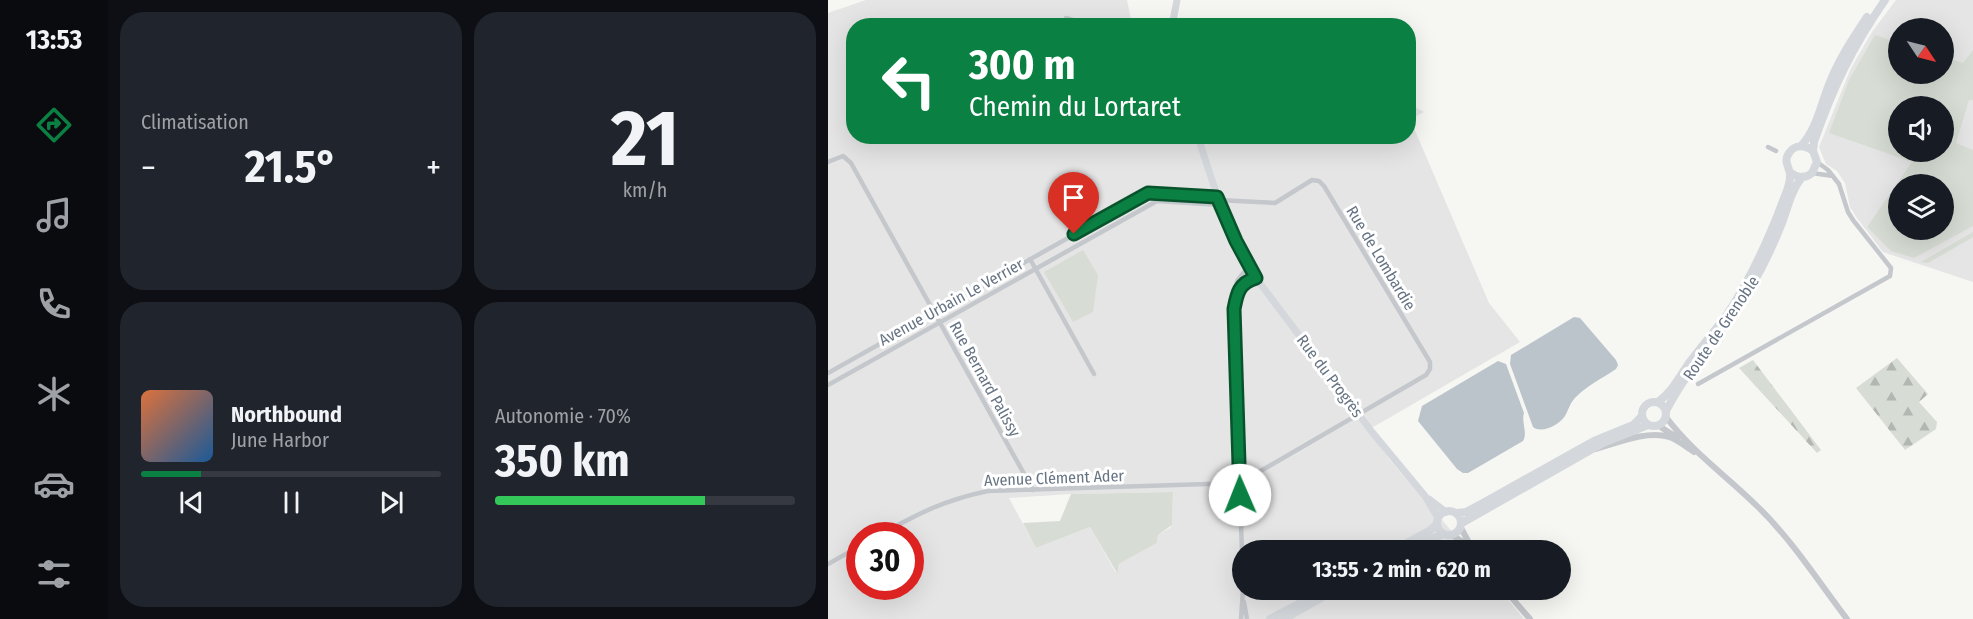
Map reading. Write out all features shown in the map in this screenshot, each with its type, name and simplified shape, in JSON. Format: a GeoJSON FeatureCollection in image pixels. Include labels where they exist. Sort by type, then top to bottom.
{"type":"FeatureCollection","features":[{"type":"Feature","properties":{"kind":"main road"},"geometry":{"type":"LineString","coordinates":[[1174,18],[1177,0]]}},
{"type":"Feature","properties":{"kind":"main road"},"geometry":{"type":"LineString","coordinates":[[1801,146],[1812,129],[1830,81],[1853,38],[1883,0]]}},
{"type":"Feature","properties":{"kind":"main road"},"geometry":{"type":"LineString","coordinates":[[1813,151],[1801,146],[1794,148],[1788,154],[1786,161],[1793,175],[1802,177],[1812,173],[1817,162],[1813,151],[1814,142],[1835,85],[1857,41],[1883,0]]}},
{"type":"Feature","properties":{"kind":"main road","name":"Rue du Progrès"},"geometry":{"type":"LineString","coordinates":[[1200,144],[1218,201],[1256,278],[1359,414],[1425,496],[1435,510],[1438,521]]}},
{"type":"Feature","properties":{"kind":"main road","name":"Route de Grenoble"},"geometry":{"type":"LineString","coordinates":[[1658,402],[1673,388],[1725,317],[1750,277],[1776,218],[1787,189],[1790,172]]}},
{"type":"Feature","properties":{"kind":"main road","name":"Route de Grenoble"},"geometry":{"type":"LineString","coordinates":[[1666,414],[1688,374],[1748,293],[1776,239],[1792,192],[1802,177]]}},
{"type":"Feature","properties":{"kind":"main road"},"geometry":{"type":"LineString","coordinates":[[1412,540],[1429,531],[1446,512],[1466,512],[1594,441],[1633,424],[1642,416],[1645,406],[1651,402],[1658,402],[1666,414],[1664,422],[1659,426],[1648,425],[1603,443],[1461,526],[1452,535],[1443,534],[1429,540]]}},
{"type":"Feature","properties":{"kind":"main road"},"geometry":{"type":"LineString","coordinates":[[1642,416],[1648,425]]}},
{"type":"Feature","properties":{"kind":"main road","name":"Rue du Progrès"},"geometry":{"type":"LineString","coordinates":[[1425,496],[1446,512]]}},
{"type":"Feature","properties":{"kind":"main road"},"geometry":{"type":"LineString","coordinates":[[1456,513],[1461,526]]}},
{"type":"Feature","properties":{"kind":"main road"},"geometry":{"type":"LineString","coordinates":[[1438,521],[1443,534]]}},
{"type":"Feature","properties":{"kind":"main road"},"geometry":{"type":"LineString","coordinates":[[1270,619],[1306,600]]}},
{"type":"Feature","properties":{"kind":"main road"},"geometry":{"type":"LineString","coordinates":[[1284,619],[1317,600]]}},
{"type":"Feature","properties":{"kind":"street"},"geometry":{"type":"LineString","coordinates":[[1767,147],[1776,151]]}},
{"type":"Feature","properties":{"kind":"street","name":"Rue Bernard Palissy"},"geometry":{"type":"LineString","coordinates":[[828,162],[843,156],[850,163],[1033,490]]}},
{"type":"Feature","properties":{"kind":"street"},"geometry":{"type":"LineString","coordinates":[[1698,384],[1890,276],[1891,268],[1853,220],[1844,203],[1839,184],[1817,162]]}},
{"type":"Feature","properties":{"kind":"street"},"geometry":{"type":"LineString","coordinates":[[1812,173],[1833,176]]}},
{"type":"Feature","properties":{"kind":"street","name":"Rue de Lombardie"},"geometry":{"type":"LineString","coordinates":[[1218,201],[1275,203],[1312,180],[1324,186],[1430,362],[1430,369],[1426,375],[1359,414]]}},
{"type":"Feature","properties":{"kind":"street","name":"Avenue Urbain Le Verrier"},"geometry":{"type":"LineString","coordinates":[[828,373],[1148,193],[1218,201]]}},
{"type":"Feature","properties":{"kind":"street","name":"Avenue Urbain Le Verrier"},"geometry":{"type":"LineString","coordinates":[[828,384],[1157,201],[1218,201]]}},
{"type":"Feature","properties":{"kind":"street"},"geometry":{"type":"LineString","coordinates":[[1030,259],[1094,374]]}},
{"type":"Feature","properties":{"kind":"street"},"geometry":{"type":"LineString","coordinates":[[1242,540],[1233,301],[1239,276],[1249,266]]}},
{"type":"Feature","properties":{"kind":"street"},"geometry":{"type":"LineString","coordinates":[[1234,309],[1238,291],[1246,282],[1256,278]]}},
{"type":"Feature","properties":{"kind":"street"},"geometry":{"type":"LineString","coordinates":[[1240,483],[1359,414]]}},
{"type":"Feature","properties":{"kind":"street"},"geometry":{"type":"LineString","coordinates":[[1666,414],[1676,430],[1773,522],[1846,619]]}},
{"type":"Feature","properties":{"kind":"street"},"geometry":{"type":"LineString","coordinates":[[1659,426],[1668,430],[1704,458]]}},
{"type":"Feature","properties":{"kind":"street"},"geometry":{"type":"LineString","coordinates":[[1590,451],[1649,435],[1663,435],[1704,458]]}},
{"type":"Feature","properties":{"kind":"street","name":"Avenue Clément Ader"},"geometry":{"type":"LineString","coordinates":[[904,522],[937,504],[988,491],[1240,483]]}},
{"type":"Feature","properties":{"kind":"street"},"geometry":{"type":"LineString","coordinates":[[1461,526],[1467,540]]}},
{"type":"Feature","properties":{"kind":"street"},"geometry":{"type":"LineString","coordinates":[[1452,535],[1459,540]]}},
{"type":"Feature","properties":{"kind":"street"},"geometry":{"type":"LineString","coordinates":[[828,564],[846,554]]}},
{"type":"Feature","properties":{"kind":"street"},"geometry":{"type":"LineString","coordinates":[[1241,619],[1243,600]]}},
{"type":"Feature","properties":{"kind":"street"},"geometry":{"type":"LineString","coordinates":[[1243,600],[1248,619]]}},
{"type":"Feature","properties":{"kind":"street"},"geometry":{"type":"LineString","coordinates":[[1514,600],[1530,619]]}},
{"type":"Feature","properties":{"kind":"shaded area"},"geometry":{"type":"Polygon","coordinates":[[[866,0],[1127,0],[1131,18],[846,18],[846,144],[1416,144],[1416,133],[1489,303],[1520,342],[1368,430],[1389,459],[1459,540],[1232,540],[1232,600],[1508,600],[1524,619],[828,619],[828,13],[866,0]],[[1173,492],[1009,498],[1036,548],[1090,527],[1116,573],[1119,564],[1157,543],[1158,535],[1170,528],[1173,492]]]}},
{"type":"Feature","properties":{"kind":"shaded area"},"geometry":{"type":"Polygon","coordinates":[[[1896,0],[1973,0],[1973,282],[1883,252],[1850,207],[1845,183],[1837,171],[1826,164],[1819,147],[1851,68],[1872,32],[1896,0]]]}},
{"type":"Feature","properties":{"kind":"shaded area"},"geometry":{"type":"Polygon","coordinates":[[[1416,108],[1424,112],[1416,116],[1416,108]]]}},
{"type":"Feature","properties":{"kind":"shaded area"},"geometry":{"type":"Polygon","coordinates":[[[1574,317],[1580,318],[1618,365],[1616,369],[1577,396],[1559,422],[1550,428],[1537,429],[1533,427],[1510,364],[1511,355],[1574,317]]]}},
{"type":"Feature","properties":{"kind":"shaded area"},"geometry":{"type":"Polygon","coordinates":[[[1498,361],[1506,364],[1524,413],[1524,438],[1523,441],[1468,473],[1463,473],[1457,469],[1418,421],[1422,406],[1498,361]]]}},
{"type":"Feature","properties":{"kind":"green space"},"geometry":{"type":"Polygon","coordinates":[[[1875,35],[1888,39],[1888,84],[1954,84],[1954,60],[1963,63],[1973,50],[1973,100],[1969,100],[1956,143],[1973,150],[1973,226],[1954,236],[1954,174],[1904,174],[1912,162],[1954,162],[1954,96],[1888,96],[1888,154],[1829,133],[1849,80],[1875,35]]]}},
{"type":"Feature","properties":{"kind":"green space"},"geometry":{"type":"Polygon","coordinates":[[[1888,197],[1888,240],[1947,240],[1914,258],[1891,251],[1867,227],[1888,197]]]}},
{"type":"Feature","properties":{"kind":"green space"},"geometry":{"type":"Polygon","coordinates":[[[1973,232],[1973,237],[1928,263],[1921,262],[1973,232]]]}},
{"type":"Feature","properties":{"kind":"green space"},"geometry":{"type":"Polygon","coordinates":[[[1083,250],[1098,275],[1093,312],[1073,322],[1044,272],[1083,250]]]}},
{"type":"Feature","properties":{"kind":"green space"},"geometry":{"type":"Polygon","coordinates":[[[1897,358],[1928,394],[1919,402],[1937,422],[1936,429],[1905,450],[1856,388],[1897,358]]]}},
{"type":"Feature","properties":{"kind":"green space"},"geometry":{"type":"Polygon","coordinates":[[[1753,360],[1821,450],[1817,453],[1739,368],[1753,360]]]}},
{"type":"Feature","properties":{"kind":"green space"},"geometry":{"type":"Polygon","coordinates":[[[1173,492],[1172,525],[1158,535],[1157,543],[1119,564],[1117,573],[1090,527],[1036,548],[1023,523],[1060,521],[1071,494],[1173,492]]]}},
{"type":"Feature","properties":{"kind":"route"},"geometry":{"type":"LineString","coordinates":[[1074,234],[1148,193],[1217,197],[1236,241],[1256,278],[1243,284],[1238,291],[1234,309],[1240,495]]}}]}
